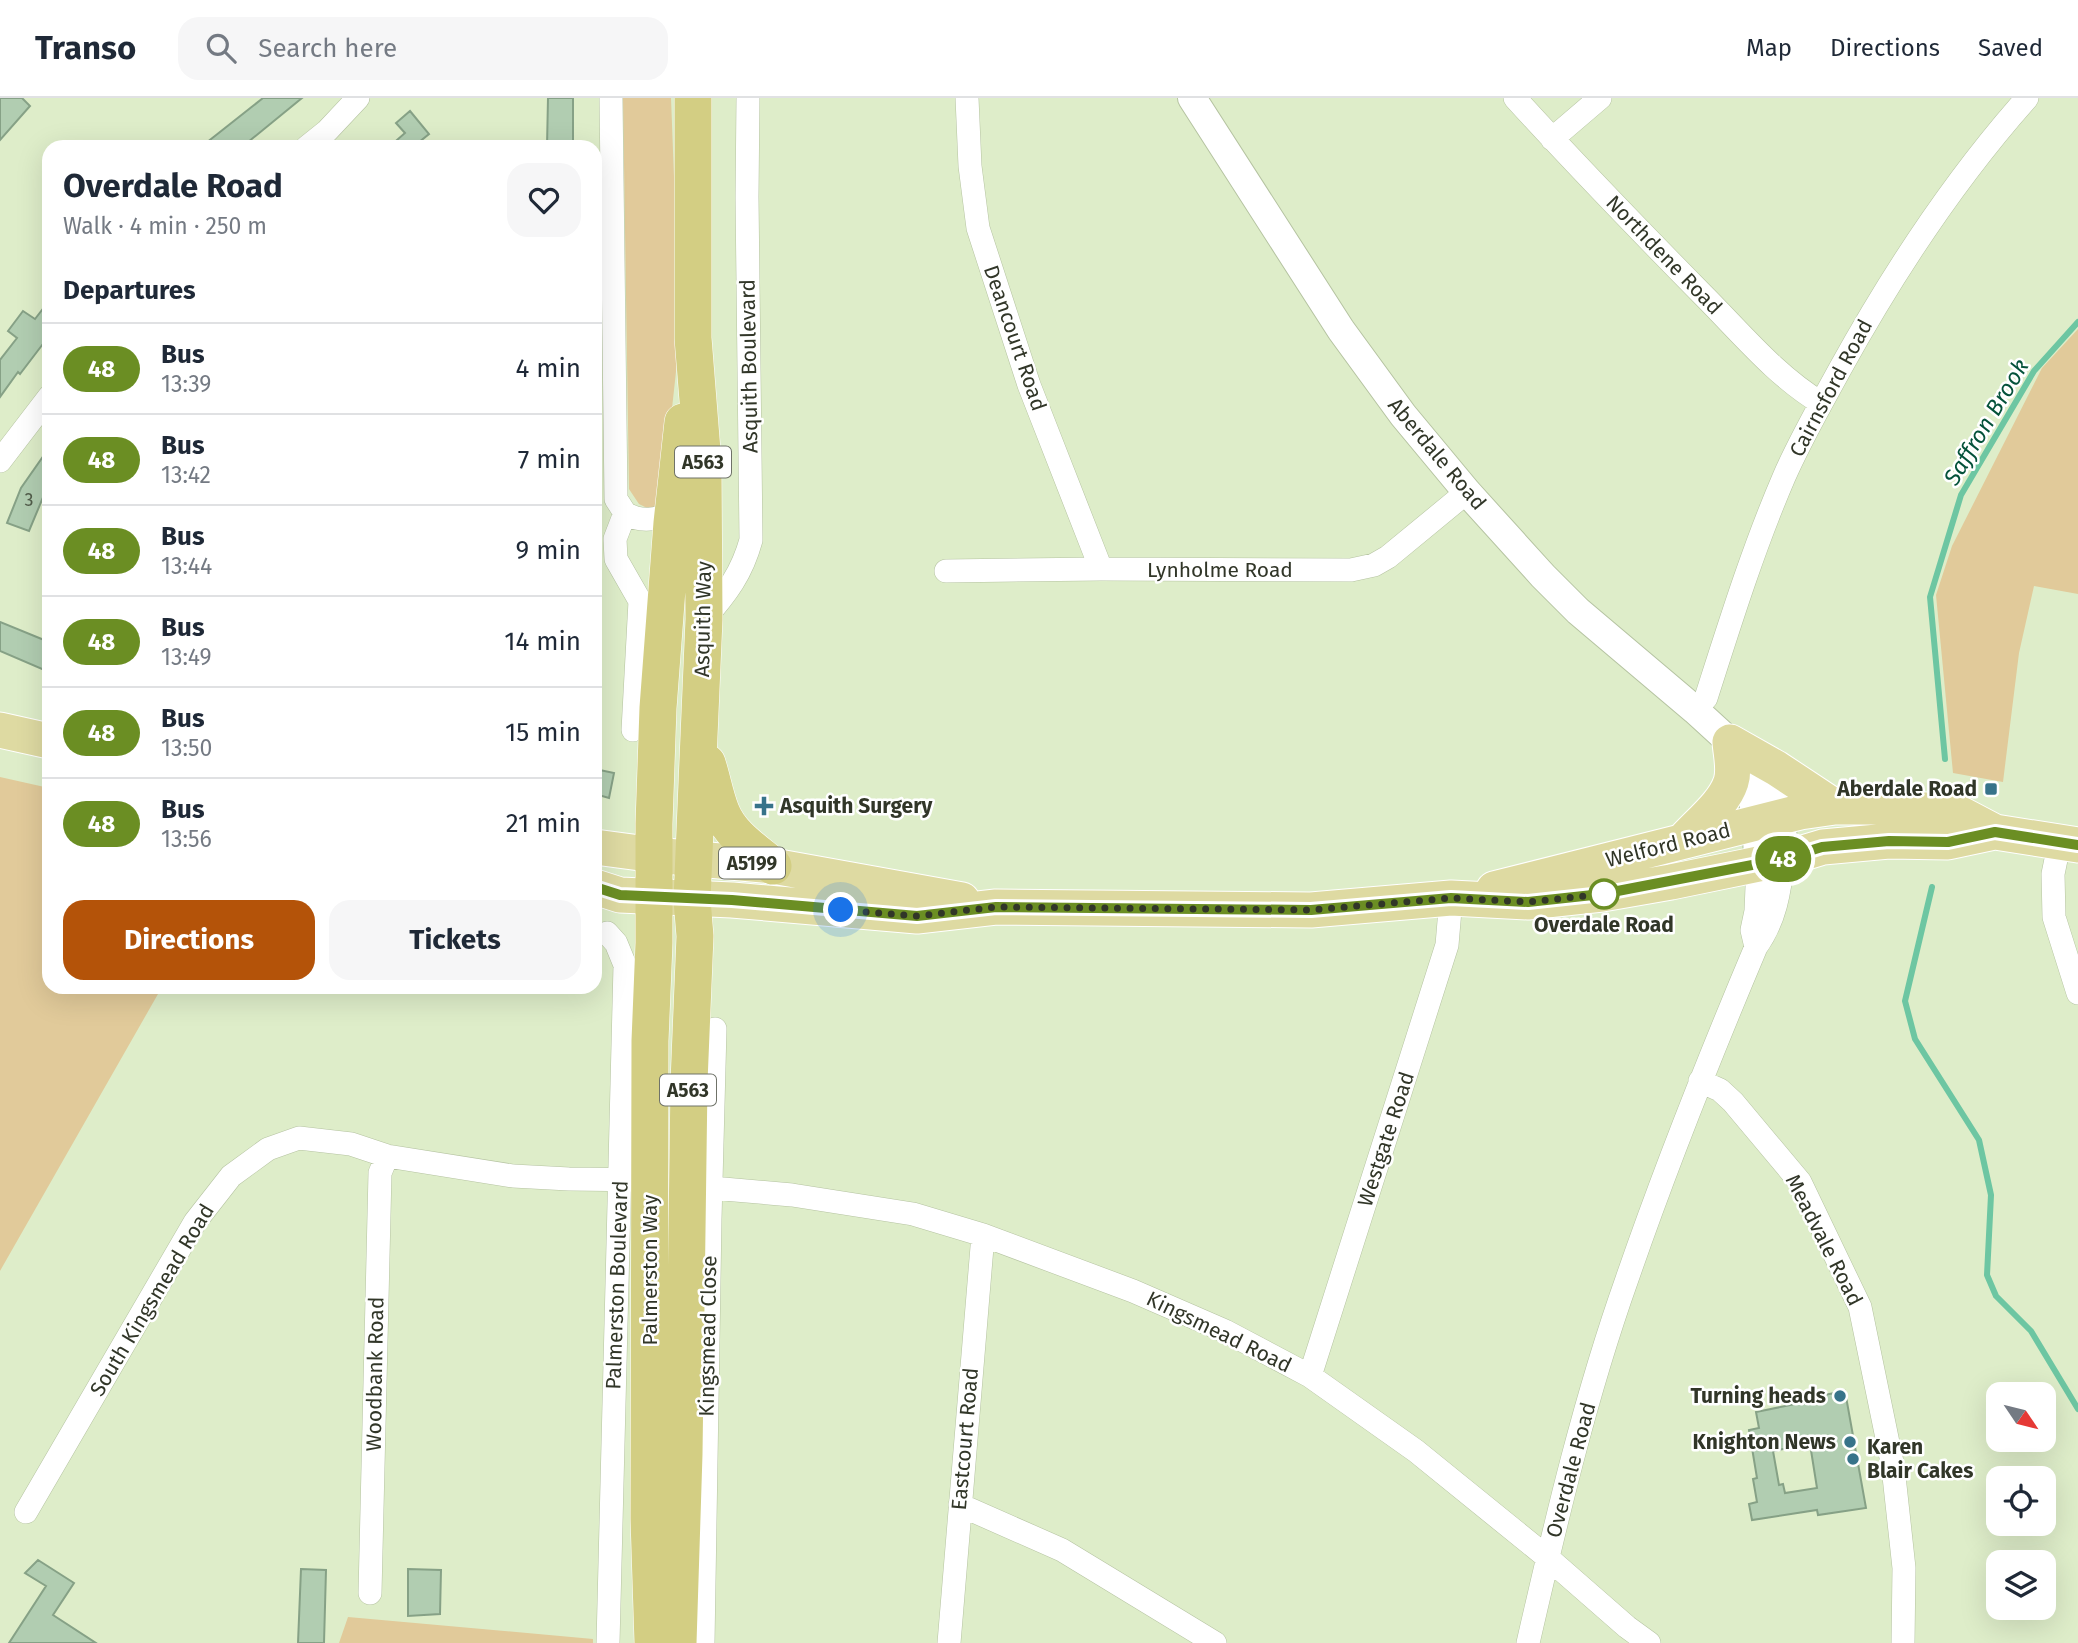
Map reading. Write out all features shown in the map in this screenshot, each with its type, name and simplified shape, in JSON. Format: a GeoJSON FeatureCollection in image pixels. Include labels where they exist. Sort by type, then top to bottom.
{"type":"FeatureCollection","features":[{"type":"Feature","properties":{"kind":"highway","name":"Asquith Way"},"geometry":{"type":"LineString","coordinates":[[692,900],[704,619],[703,475],[693,338],[693,98]]}},
{"type":"Feature","properties":{"kind":"highway","name":"Asquith Way"},"geometry":{"type":"LineString","coordinates":[[654,897],[658,708],[673,512],[693,338]]}},
{"type":"Feature","properties":{"kind":"highway","name":"A563"},"geometry":{"type":"LineString","coordinates":[[701,738],[721,811],[726,820],[742,841],[773,866]]}},
{"type":"Feature","properties":{"kind":"highway","name":"Palmerston Way"},"geometry":{"type":"LineString","coordinates":[[653,1643],[635,1180],[650,1041],[654,897]]}},
{"type":"Feature","properties":{"kind":"highway","name":"Palmerston Way"},"geometry":{"type":"LineString","coordinates":[[678,1643],[684,1454],[689,1082],[695,936],[692,900]]}},
{"type":"Feature","properties":{"kind":"highway"},"geometry":{"type":"LineString","coordinates":[[635,1180],[662,1177],[669,1170],[689,1082]]}},
{"type":"Feature","properties":{"kind":"main road"},"geometry":{"type":"LineString","coordinates":[[0,730],[42,739]]}},
{"type":"Feature","properties":{"kind":"main road"},"geometry":{"type":"LineString","coordinates":[[1684,840],[1721,800],[1730,783],[1736,750],[1776,768],[1835,807]]}},
{"type":"Feature","properties":{"kind":"main road","name":"Welford Road"},"geometry":{"type":"LineString","coordinates":[[1458,898],[1684,840],[1800,812],[1835,807],[1957,812],[1995,832],[2069,843]]}},
{"type":"Feature","properties":{"kind":"main road","name":"Welford Road"},"geometry":{"type":"LineString","coordinates":[[602,889],[620,895],[732,900],[917,916],[996,907],[1311,910],[1458,898],[1528,902],[1602,894],[1682,880],[1822,847],[1889,841],[1948,842],[1995,832]]}},
{"type":"Feature","properties":{"kind":"main road","name":"Welford Road"},"geometry":{"type":"LineString","coordinates":[[602,848],[773,866],[996,907]]}},
{"type":"Feature","properties":{"kind":"street"},"geometry":{"type":"LineString","coordinates":[[316,140],[358,98]]}},
{"type":"Feature","properties":{"kind":"street"},"geometry":{"type":"LineString","coordinates":[[611,98],[616,499],[625,513],[646,521],[673,512]]}},
{"type":"Feature","properties":{"kind":"street","name":"Asquith Boulevard"},"geometry":{"type":"LineString","coordinates":[[704,619],[725,595],[744,566],[751,540],[748,98]]}},
{"type":"Feature","properties":{"kind":"street","name":"Deancourt Road"},"geometry":{"type":"LineString","coordinates":[[967,98],[970,166],[978,228],[1029,384],[1101,569]]}},
{"type":"Feature","properties":{"kind":"street","name":"Aberdale Road"},"geometry":{"type":"LineString","coordinates":[[1192,98],[1341,330],[1403,415],[1467,492],[1578,611],[1695,710],[1736,750],[1756,764],[1769,783],[1770,861]]}},
{"type":"Feature","properties":{"kind":"street","name":"Northdene Road"},"geometry":{"type":"LineString","coordinates":[[1515,98],[1773,366],[1795,387],[1821,403]]}},
{"type":"Feature","properties":{"kind":"street"},"geometry":{"type":"LineString","coordinates":[[1552,139],[1600,98]]}},
{"type":"Feature","properties":{"kind":"street","name":"Cairnsford Road"},"geometry":{"type":"LineString","coordinates":[[1695,710],[1706,698],[1758,542],[1785,475],[1821,403],[1872,311],[1935,216],[2027,98]]}},
{"type":"Feature","properties":{"kind":"street"},"geometry":{"type":"LineString","coordinates":[[0,461],[42,406]]}},
{"type":"Feature","properties":{"kind":"street","name":"Lynholme Road"},"geometry":{"type":"LineString","coordinates":[[946,571],[1351,570],[1374,565],[1401,549],[1467,492]]}},
{"type":"Feature","properties":{"kind":"street"},"geometry":{"type":"LineString","coordinates":[[625,513],[615,539],[616,559],[640,601],[633,730]]}},
{"type":"Feature","properties":{"kind":"street"},"geometry":{"type":"LineString","coordinates":[[2069,843],[2053,874],[2054,916],[2078,993]]}},
{"type":"Feature","properties":{"kind":"street","name":"Overdale Road"},"geometry":{"type":"LineString","coordinates":[[1528,1643],[1578,1441],[1626,1281],[1700,1081],[1756,947],[1773,917],[1770,861]]}},
{"type":"Feature","properties":{"kind":"street","name":"Westgate Road"},"geometry":{"type":"LineString","coordinates":[[1310,1376],[1447,944],[1458,898]]}},
{"type":"Feature","properties":{"kind":"street","name":"Palmerston Boulevard"},"geometry":{"type":"LineString","coordinates":[[607,933],[616,943],[625,965],[635,1180],[608,1643]]}},
{"type":"Feature","properties":{"kind":"street","name":"Kingsmead Close"},"geometry":{"type":"LineString","coordinates":[[703,1643],[715,1029]]}},
{"type":"Feature","properties":{"kind":"street","name":"Meadvale Road"},"geometry":{"type":"LineString","coordinates":[[1700,1081],[1720,1090],[1733,1102],[1800,1182],[1860,1307],[1893,1467],[1904,1568],[1903,1643]]}},
{"type":"Feature","properties":{"kind":"street","name":"South Kingsmead Road"},"geometry":{"type":"LineString","coordinates":[[26,1511],[195,1222],[231,1176],[268,1149],[299,1138],[351,1144],[387,1156],[513,1176],[635,1180]]}},
{"type":"Feature","properties":{"kind":"street","name":"Woodbank Road"},"geometry":{"type":"LineString","coordinates":[[370,1593],[380,1173],[387,1156]]}},
{"type":"Feature","properties":{"kind":"street","name":"Kingsmead Road"},"geometry":{"type":"LineString","coordinates":[[712,1188],[792,1195],[913,1214],[983,1235],[1133,1291],[1225,1331],[1310,1376],[1416,1451],[1649,1643]]}},
{"type":"Feature","properties":{"kind":"street","name":"Eastcourt Road"},"geometry":{"type":"LineString","coordinates":[[949,1643],[983,1235]]}},
{"type":"Feature","properties":{"kind":"street"},"geometry":{"type":"LineString","coordinates":[[960,1505],[1062,1550],[1215,1643]]}},
{"type":"Feature","properties":{"kind":"shaded area"},"geometry":{"type":"Polygon","coordinates":[[[623,98],[671,98],[680,335],[662,500],[653,511],[639,504],[629,489],[623,98]]]}},
{"type":"Feature","properties":{"kind":"shaded area"},"geometry":{"type":"Polygon","coordinates":[[[2078,329],[2078,594],[2034,586],[2019,653],[2003,782],[1953,773],[1936,595],[1952,546],[2042,368],[2078,329]]]}},
{"type":"Feature","properties":{"kind":"shaded area"},"geometry":{"type":"Polygon","coordinates":[[[0,777],[42,786],[42,994],[158,994],[0,1271],[0,777]]]}},
{"type":"Feature","properties":{"kind":"shaded area"},"geometry":{"type":"Polygon","coordinates":[[[348,1617],[593,1639],[593,1643],[339,1643],[348,1617]]]}},
{"type":"Feature","properties":{"kind":"building"},"geometry":{"type":"Polygon","coordinates":[[[0,98],[22,98],[30,106],[0,140],[0,98]]]}},
{"type":"Feature","properties":{"kind":"building"},"geometry":{"type":"Polygon","coordinates":[[[263,98],[302,98],[251,140],[210,140],[263,98]]]}},
{"type":"Feature","properties":{"kind":"building"},"geometry":{"type":"Polygon","coordinates":[[[548,98],[573,98],[573,140],[547,140],[548,98]]]}},
{"type":"Feature","properties":{"kind":"building"},"geometry":{"type":"Polygon","coordinates":[[[410,111],[429,134],[422,140],[397,140],[405,133],[396,123],[410,111]]]}},
{"type":"Feature","properties":{"kind":"building"},"geometry":{"type":"Polygon","coordinates":[[[42,310],[42,345],[0,397],[0,360],[17,338],[8,331],[23,311],[35,319],[42,310]]]}},
{"type":"Feature","properties":{"kind":"building"},"geometry":{"type":"Polygon","coordinates":[[[42,458],[42,500],[29,531],[7,523],[21,488],[42,458]]]}},
{"type":"Feature","properties":{"kind":"building"},"geometry":{"type":"Polygon","coordinates":[[[0,622],[42,639],[42,669],[0,651],[0,622]]]}},
{"type":"Feature","properties":{"kind":"building"},"geometry":{"type":"Polygon","coordinates":[[[602,770],[614,773],[609,798],[602,796],[602,770]]]}},
{"type":"Feature","properties":{"kind":"building"},"geometry":{"type":"Polygon","coordinates":[[[1845,1391],[1866,1508],[1818,1515],[1817,1510],[1752,1520],[1749,1504],[1757,1502],[1753,1479],[1757,1478],[1749,1430],[1759,1428],[1756,1412],[1825,1398],[1824,1395],[1845,1391]],[[1810,1444],[1773,1451],[1779,1485],[1783,1484],[1785,1493],[1817,1488],[1810,1444]]]}},
{"type":"Feature","properties":{"kind":"building"},"geometry":{"type":"Polygon","coordinates":[[[38,1560],[74,1583],[53,1615],[96,1643],[9,1643],[46,1586],[25,1573],[38,1560]]]}},
{"type":"Feature","properties":{"kind":"building"},"geometry":{"type":"Polygon","coordinates":[[[301,1569],[326,1570],[324,1643],[298,1643],[301,1569]]]}},
{"type":"Feature","properties":{"kind":"building"},"geometry":{"type":"Polygon","coordinates":[[[408,1569],[441,1570],[440,1614],[408,1616],[408,1569]]]}},
{"type":"Feature","properties":{"kind":"waterway","name":"Saffron Brook"},"geometry":{"type":"LineString","coordinates":[[1945,759],[1930,597],[1961,495],[2034,371],[2078,322]]}},
{"type":"Feature","properties":{"kind":"waterway"},"geometry":{"type":"LineString","coordinates":[[1932,887],[1905,1001],[1915,1039],[1979,1140],[1991,1195],[1987,1275],[1996,1296],[2031,1331],[2078,1409]]}},
{"type":"Feature","properties":{"kind":"bus line","name":"48"},"geometry":{"type":"LineString","coordinates":[[602,889],[620,895],[732,900],[917,916],[996,907],[1311,910],[1451,898],[1528,902],[1602,894],[1714,874],[1783,859],[1822,847],[1889,841],[1948,842],[1995,832],[2060,840],[2078,845]]}},
{"type":"Feature","properties":{"kind":"place","name":"Aberdale Road"},"geometry":{"type":"Point","coordinates":[1991,789]}},
{"type":"Feature","properties":{"kind":"place","name":"Asquith Surgery"},"geometry":{"type":"Point","coordinates":[764,806]}},
{"type":"Feature","properties":{"kind":"place","name":"Overdale Road"},"geometry":{"type":"Point","coordinates":[1604,894]}},
{"type":"Feature","properties":{"kind":"place","name":"Turning heads"},"geometry":{"type":"Point","coordinates":[1840,1396]}},
{"type":"Feature","properties":{"kind":"place","name":"Knighton News"},"geometry":{"type":"Point","coordinates":[1850,1442]}},
{"type":"Feature","properties":{"kind":"place","name":"Karen Blair Cakes"},"geometry":{"type":"Point","coordinates":[1853,1459]}},
{"type":"Feature","properties":{"kind":"route"},"geometry":{"type":"LineString","coordinates":[[841,910],[917,916],[996,907],[1311,910],[1451,898],[1528,902],[1604,894]]}}]}
